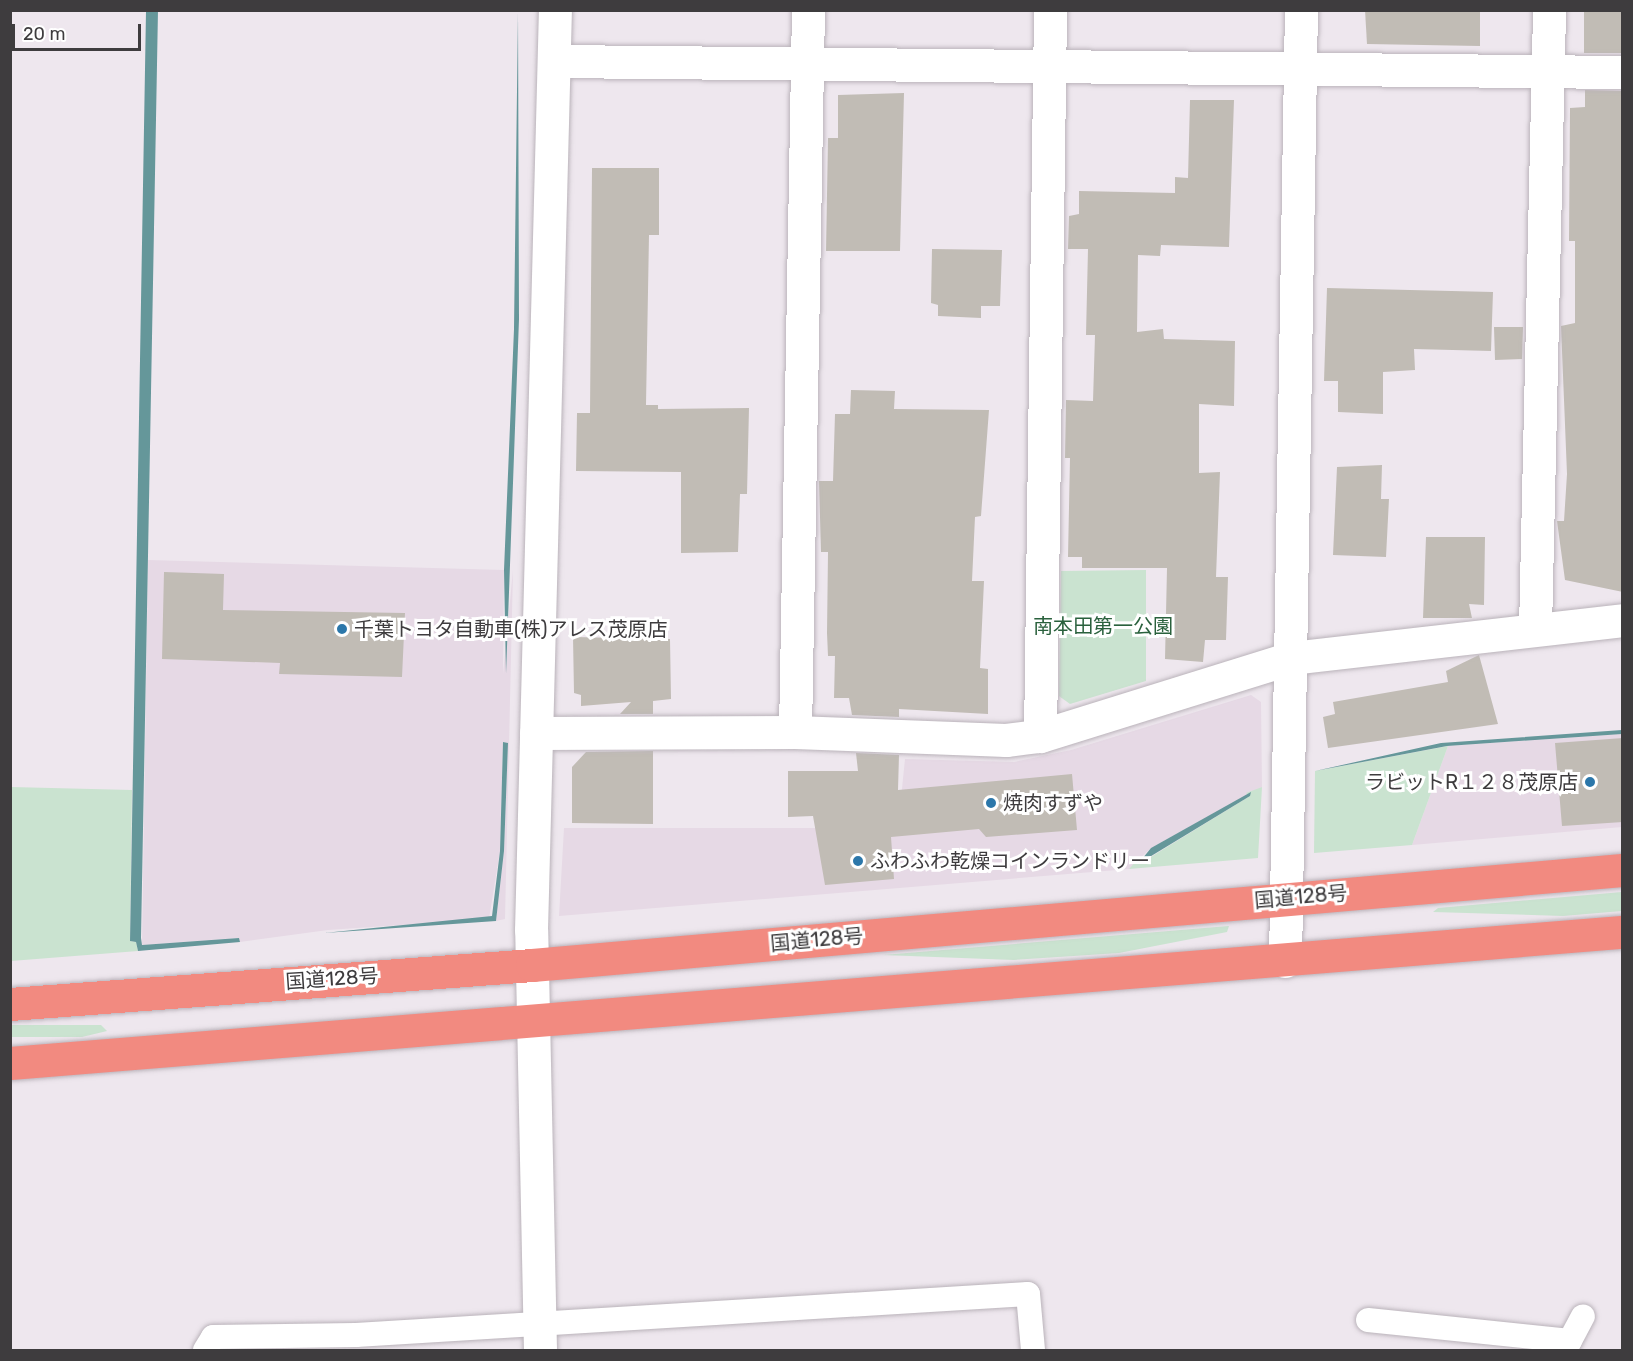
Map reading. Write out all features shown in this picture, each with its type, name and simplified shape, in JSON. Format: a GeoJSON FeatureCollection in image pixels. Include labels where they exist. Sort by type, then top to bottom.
{"type":"FeatureCollection","features":[{"type":"Feature","properties":{"kind":"highway","name":"国道128号"},"geometry":{"type":"LineString","coordinates":[[10,1004],[532,965],[1623,870]]}},
{"type":"Feature","properties":{"kind":"highway"},"geometry":{"type":"LineString","coordinates":[[10,1063],[1623,932]]}},
{"type":"Feature","properties":{"kind":"street"},"geometry":{"type":"LineString","coordinates":[[539,1335],[532,965],[555,10]]}},
{"type":"Feature","properties":{"kind":"street"},"geometry":{"type":"LineString","coordinates":[[795,732],[808,10]]}},
{"type":"Feature","properties":{"kind":"street"},"geometry":{"type":"LineString","coordinates":[[1040,736],[1050,10]]}},
{"type":"Feature","properties":{"kind":"street"},"geometry":{"type":"LineString","coordinates":[[1286,961],[1301,10]]}},
{"type":"Feature","properties":{"kind":"street"},"geometry":{"type":"LineString","coordinates":[[1535,629],[1549,10]]}},
{"type":"Feature","properties":{"kind":"street"},"geometry":{"type":"LineString","coordinates":[[555,61],[807,60],[1049,67],[1547,75],[1623,72]]}},
{"type":"Feature","properties":{"kind":"street"},"geometry":{"type":"LineString","coordinates":[[536,733],[795,732],[1006,740],[1040,736],[1291,658],[1623,620]]}},
{"type":"Feature","properties":{"kind":"lane"},"geometry":{"type":"LineString","coordinates":[[206,1350],[213,1337],[356,1343],[539,1335],[1028,1294],[1033,1350]]}},
{"type":"Feature","properties":{"kind":"lane"},"geometry":{"type":"LineString","coordinates":[[1368,1320],[1567,1346],[1583,1316]]}},
{"type":"Feature","properties":{"kind":"shaded area"},"geometry":{"type":"Polygon","coordinates":[[[148,560],[504,570],[503,674],[513,570],[505,919],[496,921],[504,851],[508,743],[503,742],[500,851],[489,919],[328,930],[240,942],[238,938],[142,945],[148,560]]]}},
{"type":"Feature","properties":{"kind":"shaded area"},"geometry":{"type":"Polygon","coordinates":[[[1251,695],[1261,702],[1262,787],[1151,848],[1129,869],[559,916],[564,828],[898,828],[905,759],[1014,762],[1071,750],[1251,695]]]}},
{"type":"Feature","properties":{"kind":"shaded area"},"geometry":{"type":"Polygon","coordinates":[[[1622,734],[1622,827],[1412,845],[1448,746],[1622,734]]]}},
{"type":"Feature","properties":{"kind":"green space","name":"南本田第一公園"},"geometry":{"type":"Polygon","coordinates":[[[1146,570],[1146,681],[1070,704],[1059,696],[1061,571],[1146,570]]]}},
{"type":"Feature","properties":{"kind":"green space"},"geometry":{"type":"Polygon","coordinates":[[[1448,746],[1412,845],[1314,853],[1315,771],[1448,746]]]}},
{"type":"Feature","properties":{"kind":"green space"},"geometry":{"type":"Polygon","coordinates":[[[11,787],[132,790],[130,941],[136,942],[138,951],[11,961],[11,787]]]}},
{"type":"Feature","properties":{"kind":"green space"},"geometry":{"type":"Polygon","coordinates":[[[1262,787],[1258,858],[1129,869],[1137,860],[1141,863],[1250,796],[1246,793],[1262,787]]]}},
{"type":"Feature","properties":{"kind":"green space"},"geometry":{"type":"Polygon","coordinates":[[[1622,892],[1622,911],[1563,916],[1433,912],[1438,908],[1622,892]]]}},
{"type":"Feature","properties":{"kind":"green space"},"geometry":{"type":"Polygon","coordinates":[[[1229,926],[1227,932],[1119,953],[1014,960],[883,955],[1229,926]]]}},
{"type":"Feature","properties":{"kind":"green space"},"geometry":{"type":"Polygon","coordinates":[[[10,1025],[101,1025],[107,1031],[82,1037],[11,1037],[10,1025]]]}},
{"type":"Feature","properties":{"kind":"water"},"geometry":{"type":"Polygon","coordinates":[[[158,10],[141,938],[142,945],[239,938],[240,942],[138,951],[136,942],[130,941],[146,11],[158,10]]]}},
{"type":"Feature","properties":{"kind":"water"},"geometry":{"type":"Polygon","coordinates":[[[518,11],[519,319],[506,674],[504,570],[514,329],[518,11]]]}},
{"type":"Feature","properties":{"kind":"water"},"geometry":{"type":"Polygon","coordinates":[[[1622,730],[1622,734],[1447,746],[1315,771],[1441,743],[1622,730]]]}},
{"type":"Feature","properties":{"kind":"water"},"geometry":{"type":"Polygon","coordinates":[[[503,742],[508,743],[504,851],[496,921],[324,933],[492,916],[500,851],[503,742]]]}},
{"type":"Feature","properties":{"kind":"water"},"geometry":{"type":"Polygon","coordinates":[[[1251,792],[1250,796],[1138,864],[1151,848],[1251,792]]]}},
{"type":"Feature","properties":{"kind":"building"},"geometry":{"type":"Polygon","coordinates":[[[1365,10],[1480,10],[1480,46],[1367,44],[1365,10]]]}},
{"type":"Feature","properties":{"kind":"building"},"geometry":{"type":"Polygon","coordinates":[[[1584,10],[1623,10],[1623,53],[1584,53],[1584,10]]]}},
{"type":"Feature","properties":{"kind":"building"},"geometry":{"type":"Polygon","coordinates":[[[1585,90],[1623,91],[1623,592],[1565,580],[1557,521],[1564,521],[1567,474],[1561,326],[1575,323],[1575,241],[1569,241],[1570,108],[1585,107],[1585,90]]]}},
{"type":"Feature","properties":{"kind":"building"},"geometry":{"type":"Polygon","coordinates":[[[904,93],[900,251],[826,251],[828,138],[838,138],[838,95],[904,93]]]}},
{"type":"Feature","properties":{"kind":"building"},"geometry":{"type":"Polygon","coordinates":[[[1190,100],[1234,100],[1229,247],[1161,245],[1160,256],[1138,255],[1137,332],[1163,329],[1164,339],[1235,341],[1234,406],[1199,404],[1199,473],[1220,472],[1216,577],[1228,577],[1226,640],[1205,640],[1203,662],[1165,659],[1167,568],[1082,568],[1082,557],[1068,557],[1070,458],[1065,458],[1066,400],[1093,401],[1095,335],[1086,335],[1088,249],[1068,249],[1069,216],[1079,214],[1079,191],[1175,193],[1175,177],[1188,178],[1190,100]]]}},
{"type":"Feature","properties":{"kind":"building"},"geometry":{"type":"Polygon","coordinates":[[[592,168],[659,168],[659,235],[649,235],[646,405],[658,405],[658,409],[749,408],[747,494],[740,494],[738,552],[681,553],[681,472],[576,471],[577,413],[590,413],[592,168]]]}},
{"type":"Feature","properties":{"kind":"building"},"geometry":{"type":"Polygon","coordinates":[[[932,249],[1002,250],[1000,306],[981,306],[981,318],[938,316],[938,305],[931,303],[932,249]]]}},
{"type":"Feature","properties":{"kind":"building"},"geometry":{"type":"Polygon","coordinates":[[[1327,288],[1493,292],[1491,351],[1414,349],[1415,370],[1383,372],[1383,414],[1338,412],[1338,381],[1324,381],[1327,288]]]}},
{"type":"Feature","properties":{"kind":"building"},"geometry":{"type":"Polygon","coordinates":[[[1494,327],[1523,327],[1522,359],[1495,360],[1494,327]]]}},
{"type":"Feature","properties":{"kind":"building"},"geometry":{"type":"Polygon","coordinates":[[[851,390],[895,391],[894,409],[989,410],[981,516],[975,517],[972,581],[984,581],[980,668],[988,669],[988,714],[899,709],[899,717],[852,715],[849,698],[834,698],[835,656],[828,656],[827,633],[828,552],[821,552],[819,481],[833,481],[835,414],[850,414],[851,390]]]}},
{"type":"Feature","properties":{"kind":"building"},"geometry":{"type":"Polygon","coordinates":[[[1382,465],[1381,499],[1389,499],[1386,557],[1333,555],[1337,467],[1382,465]]]}},
{"type":"Feature","properties":{"kind":"building"},"geometry":{"type":"Polygon","coordinates":[[[1426,537],[1485,537],[1484,605],[1469,604],[1472,618],[1423,618],[1426,537]]]}},
{"type":"Feature","properties":{"kind":"building"},"geometry":{"type":"Polygon","coordinates":[[[164,572],[224,574],[223,610],[405,613],[402,677],[279,674],[280,663],[162,659],[164,572]]]}},
{"type":"Feature","properties":{"kind":"building"},"geometry":{"type":"Polygon","coordinates":[[[573,637],[670,639],[671,699],[653,701],[653,714],[620,714],[631,702],[581,706],[581,695],[574,693],[573,637]]]}},
{"type":"Feature","properties":{"kind":"building"},"geometry":{"type":"Polygon","coordinates":[[[1479,655],[1498,724],[1328,748],[1323,717],[1335,714],[1333,702],[1448,682],[1446,671],[1479,655]]]}},
{"type":"Feature","properties":{"kind":"building","name":"ラビットR１２８茂原店"},"geometry":{"type":"Polygon","coordinates":[[[1623,738],[1623,822],[1562,826],[1555,743],[1623,738]]]}},
{"type":"Feature","properties":{"kind":"building"},"geometry":{"type":"Polygon","coordinates":[[[653,751],[653,824],[572,823],[572,767],[586,752],[653,751]]]}},
{"type":"Feature","properties":{"kind":"building"},"geometry":{"type":"Polygon","coordinates":[[[856,753],[899,755],[898,790],[1072,774],[1077,830],[986,837],[979,829],[891,837],[894,879],[825,885],[813,816],[788,817],[788,771],[858,771],[856,753]]]}},
{"type":"Feature","properties":{"kind":"place","name":"千葉トヨタ自動車(株)アレス茂原店"},"geometry":{"type":"Point","coordinates":[342,629]}},
{"type":"Feature","properties":{"kind":"place","name":"ラビットR１２８茂原店"},"geometry":{"type":"Point","coordinates":[1590,782]}},
{"type":"Feature","properties":{"kind":"place","name":"焼肉すずや"},"geometry":{"type":"Point","coordinates":[991,803]}},
{"type":"Feature","properties":{"kind":"place","name":"ふわふわ乾燥コインランドリー"},"geometry":{"type":"Point","coordinates":[858,861]}}]}
